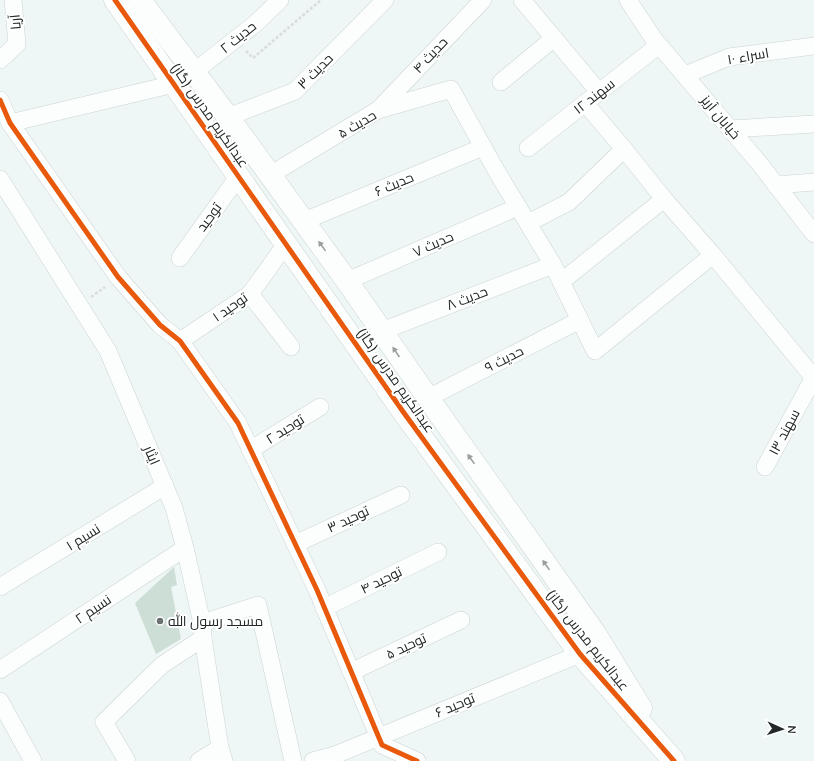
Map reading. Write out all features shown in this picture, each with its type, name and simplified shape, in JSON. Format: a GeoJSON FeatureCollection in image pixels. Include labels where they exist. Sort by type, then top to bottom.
{"type":"FeatureCollection","features":[{"type":"Feature","properties":{"kind":"street","name":"آریا"},"geometry":{"type":"LineString","coordinates":[[0,60],[17,44],[13,0]]}},
{"type":"Feature","properties":{"kind":"street","name":"عبدالکریم مدرس (گاز)"},"geometry":{"type":"LineString","coordinates":[[114,0],[404,413],[580,654],[674,761]]}},
{"type":"Feature","properties":{"kind":"street","name":"حدیث ۲"},"geometry":{"type":"LineString","coordinates":[[194,72],[255,24],[280,0]]}},
{"type":"Feature","properties":{"kind":"street","name":"حدیث ۳"},"geometry":{"type":"LineString","coordinates":[[228,117],[295,91],[386,0]]}},
{"type":"Feature","properties":{"kind":"street","name":"حدیث ۴"},"geometry":{"type":"LineString","coordinates":[[378,110],[483,0]]}},
{"type":"Feature","properties":{"kind":"street"},"geometry":{"type":"LineString","coordinates":[[522,0],[600,92]]}},
{"type":"Feature","properties":{"kind":"street","name":"خیابان آریز"},"geometry":{"type":"LineString","coordinates":[[634,1],[659,45],[731,130],[814,234]]}},
{"type":"Feature","properties":{"kind":"street","name":"عبدالکریم مدرس (گاز)"},"geometry":{"type":"LineString","coordinates":[[148,2],[194,72],[347,281],[594,632],[674,761]]}},
{"type":"Feature","properties":{"kind":"street"},"geometry":{"type":"LineString","coordinates":[[501,82],[554,38]]}},
{"type":"Feature","properties":{"kind":"street","name":"سهند ۱۲"},"geometry":{"type":"LineString","coordinates":[[528,148],[659,45]]}},
{"type":"Feature","properties":{"kind":"street","name":"اسراء ۱۰"},"geometry":{"type":"LineString","coordinates":[[685,75],[729,57],[814,46]]}},
{"type":"Feature","properties":{"kind":"street"},"geometry":{"type":"LineString","coordinates":[[10,123],[174,84],[194,72]]}},
{"type":"Feature","properties":{"kind":"street","name":"حدیث ۵"},"geometry":{"type":"LineString","coordinates":[[270,175],[378,110],[451,90],[483,147]]}},
{"type":"Feature","properties":{"kind":"street"},"geometry":{"type":"LineString","coordinates":[[0,100],[10,123],[118,277],[160,325],[180,341],[238,423],[324,608],[382,745],[418,761]]}},
{"type":"Feature","properties":{"kind":"street"},"geometry":{"type":"LineString","coordinates":[[585,103],[814,377]]}},
{"type":"Feature","properties":{"kind":"street"},"geometry":{"type":"LineString","coordinates":[[731,130],[814,124]]}},
{"type":"Feature","properties":{"kind":"street"},"geometry":{"type":"LineString","coordinates":[[483,147],[553,265],[595,351],[713,256]]}},
{"type":"Feature","properties":{"kind":"street","name":"حدیث ۶"},"geometry":{"type":"LineString","coordinates":[[304,221],[483,147]]}},
{"type":"Feature","properties":{"kind":"street"},"geometry":{"type":"LineString","coordinates":[[528,223],[569,202],[624,149]]}},
{"type":"Feature","properties":{"kind":"street","name":"توحید"},"geometry":{"type":"LineString","coordinates":[[180,258],[238,177]]}},
{"type":"Feature","properties":{"kind":"street","name":"ایثار"},"geometry":{"type":"LineString","coordinates":[[0,179],[108,351],[174,508],[186,548],[202,631],[222,755]]}},
{"type":"Feature","properties":{"kind":"street"},"geometry":{"type":"LineString","coordinates":[[776,185],[814,182]]}},
{"type":"Feature","properties":{"kind":"street"},"geometry":{"type":"LineString","coordinates":[[561,282],[664,199]]}},
{"type":"Feature","properties":{"kind":"street","name":"حدیث ۷"},"geometry":{"type":"LineString","coordinates":[[347,281],[518,207]]}},
{"type":"Feature","properties":{"kind":"street","name":"توحید ۱"},"geometry":{"type":"LineString","coordinates":[[180,341],[250,294],[286,244]]}},
{"type":"Feature","properties":{"kind":"street","name":"حدیث ۸"},"geometry":{"type":"LineString","coordinates":[[382,331],[553,265]]}},
{"type":"Feature","properties":{"kind":"street"},"geometry":{"type":"LineString","coordinates":[[250,294],[291,348]]}},
{"type":"Feature","properties":{"kind":"street","name":"حدیث ۹"},"geometry":{"type":"LineString","coordinates":[[428,398],[580,320]]}},
{"type":"Feature","properties":{"kind":"street","name":"سهند ۱۳"},"geometry":{"type":"LineString","coordinates":[[765,467],[814,377]]}},
{"type":"Feature","properties":{"kind":"street","name":"توحید ۲"},"geometry":{"type":"LineString","coordinates":[[250,450],[320,407]]}},
{"type":"Feature","properties":{"kind":"street","name":"نسیم ۱"},"geometry":{"type":"LineString","coordinates":[[0,587],[165,486]]}},
{"type":"Feature","properties":{"kind":"street","name":"توحید ۳"},"geometry":{"type":"LineString","coordinates":[[295,544],[401,495]]}},
{"type":"Feature","properties":{"kind":"street","name":"نسیم ۲"},"geometry":{"type":"LineString","coordinates":[[0,670],[186,548]]}},
{"type":"Feature","properties":{"kind":"street","name":"توحید ۴"},"geometry":{"type":"LineString","coordinates":[[324,608],[438,552]]}},
{"type":"Feature","properties":{"kind":"street"},"geometry":{"type":"LineString","coordinates":[[127,761],[104,722],[162,665],[202,631],[258,605],[293,761]]}},
{"type":"Feature","properties":{"kind":"street","name":"توحید ۵"},"geometry":{"type":"LineString","coordinates":[[351,672],[461,620]]}},
{"type":"Feature","properties":{"kind":"street","name":"توحید ۶"},"geometry":{"type":"LineString","coordinates":[[313,761],[335,758],[378,737],[580,654]]}},
{"type":"Feature","properties":{"kind":"street"},"geometry":{"type":"LineString","coordinates":[[0,701],[33,761]]}},
{"type":"Feature","properties":{"kind":"street"},"geometry":{"type":"LineString","coordinates":[[199,761],[222,755]]}},
{"type":"Feature","properties":{"kind":"path"},"geometry":{"type":"LineString","coordinates":[[236,39],[253,58],[321,0]]}},
{"type":"Feature","properties":{"kind":"path"},"geometry":{"type":"LineString","coordinates":[[79,305],[118,277]]}},
{"type":"Feature","properties":{"kind":"building","name":"مسجد رسول الله"},"geometry":{"type":"Polygon","coordinates":[[[174,567],[177,585],[171,587],[181,639],[156,654],[135,603],[174,567]]]}},
{"type":"Feature","properties":{"kind":"cycle path"},"geometry":{"type":"LineString","coordinates":[[115,0],[404,413],[580,654],[674,761]]}},
{"type":"Feature","properties":{"kind":"cycle path"},"geometry":{"type":"LineString","coordinates":[[0,100],[10,123],[118,277],[160,325],[180,341],[238,423],[317,590],[382,745],[417,761]]}},
{"type":"Feature","properties":{"kind":"place","name":"مسجد رسول الله"},"geometry":{"type":"Point","coordinates":[160,621]}}]}
